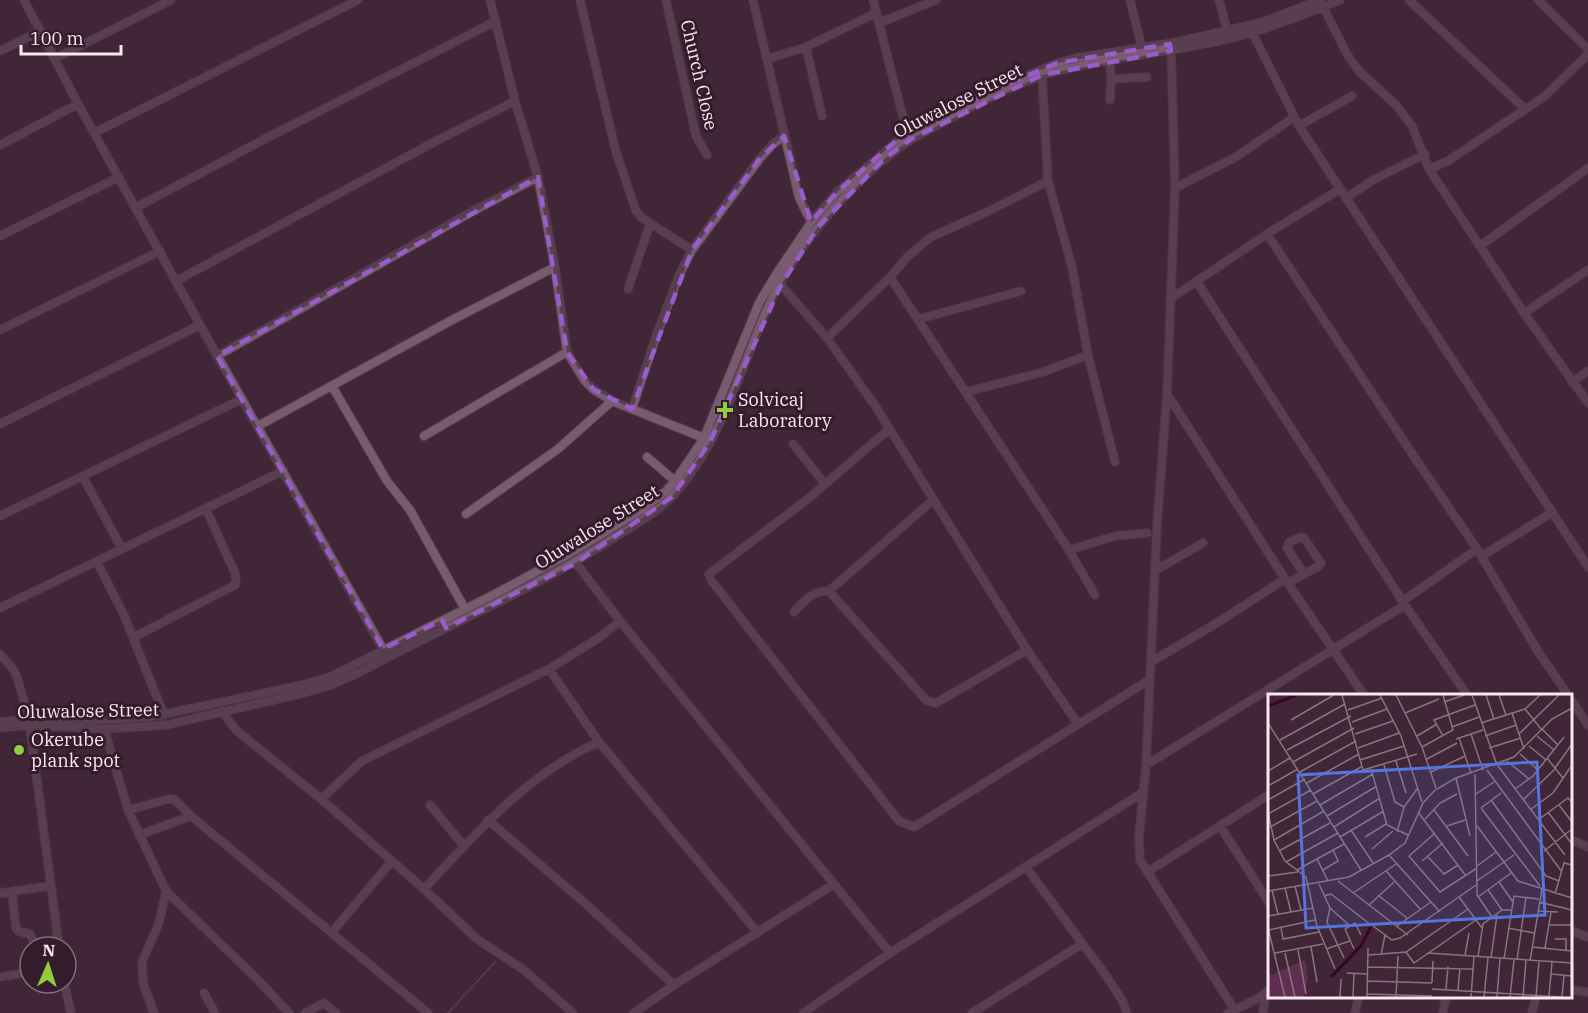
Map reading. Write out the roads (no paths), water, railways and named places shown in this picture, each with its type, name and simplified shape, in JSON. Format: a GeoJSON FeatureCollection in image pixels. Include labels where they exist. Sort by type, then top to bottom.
{"type":"FeatureCollection","features":[{"type":"Feature","properties":{"kind":"street"},"geometry":{"type":"LineString","coordinates":[[24,0],[78,104],[217,356],[383,649]]}},
{"type":"Feature","properties":{"kind":"street"},"geometry":{"type":"LineString","coordinates":[[56,58],[171,0]]}},
{"type":"Feature","properties":{"kind":"street"},"geometry":{"type":"LineString","coordinates":[[94,133],[358,0]]}},
{"type":"Feature","properties":{"kind":"street"},"geometry":{"type":"LineString","coordinates":[[490,0],[515,100],[538,177],[555,267],[567,352],[585,381],[612,401],[704,438]]}},
{"type":"Feature","properties":{"kind":"street"},"geometry":{"type":"LineString","coordinates":[[580,0],[615,152],[636,211],[650,224],[692,250]]}},
{"type":"Feature","properties":{"kind":"street","name":"Church Close"},"geometry":{"type":"LineString","coordinates":[[666,0],[696,136],[707,155]]}},
{"type":"Feature","properties":{"kind":"street"},"geometry":{"type":"LineString","coordinates":[[753,0],[800,197],[812,221]]}},
{"type":"Feature","properties":{"kind":"street"},"geometry":{"type":"LineString","coordinates":[[873,0],[907,133]]}},
{"type":"Feature","properties":{"kind":"street"},"geometry":{"type":"LineString","coordinates":[[879,23],[936,0]]}},
{"type":"Feature","properties":{"kind":"street"},"geometry":{"type":"LineString","coordinates":[[1130,0],[1143,48]]}},
{"type":"Feature","properties":{"kind":"street"},"geometry":{"type":"LineString","coordinates":[[1219,0],[1227,30]]}},
{"type":"Feature","properties":{"kind":"street","name":"Oluwalose Street"},"geometry":{"type":"LineString","coordinates":[[0,728],[29,722],[104,729],[166,725],[331,685],[444,624],[465,609],[569,554],[643,509],[666,491],[704,438],[759,303],[774,276],[812,221],[837,192],[907,133],[977,97],[1057,63],[1075,58],[1143,48],[1171,47],[1263,22],[1320,2],[1340,0]]}},
{"type":"Feature","properties":{"kind":"street"},"geometry":{"type":"LineString","coordinates":[[1409,0],[1525,109]]}},
{"type":"Feature","properties":{"kind":"street"},"geometry":{"type":"LineString","coordinates":[[1538,0],[1588,49]]}},
{"type":"Feature","properties":{"kind":"street"},"geometry":{"type":"LineString","coordinates":[[1320,2],[1348,56],[1359,71],[1397,106],[1412,126],[1429,169],[1524,313],[1588,403]]}},
{"type":"Feature","properties":{"kind":"street","name":"Oluwalose Street"},"geometry":{"type":"LineString","coordinates":[[0,722],[104,720],[164,715],[302,685],[330,677],[383,649],[444,624],[576,563],[648,516],[682,486],[710,442],[769,306],[781,285],[818,227],[883,160],[911,140],[980,103],[1042,75],[1252,32],[1320,2]]}},
{"type":"Feature","properties":{"kind":"street"},"geometry":{"type":"LineString","coordinates":[[767,59],[806,47],[876,13]]}},
{"type":"Feature","properties":{"kind":"street"},"geometry":{"type":"LineString","coordinates":[[136,207],[496,21]]}},
{"type":"Feature","properties":{"kind":"street"},"geometry":{"type":"LineString","coordinates":[[0,51],[41,31]]}},
{"type":"Feature","properties":{"kind":"street"},"geometry":{"type":"LineString","coordinates":[[1252,32],[1299,126],[1588,567]]}},
{"type":"Feature","properties":{"kind":"street"},"geometry":{"type":"LineString","coordinates":[[806,47],[822,116]]}},
{"type":"Feature","properties":{"kind":"street"},"geometry":{"type":"LineString","coordinates":[[1171,47],[1175,188],[1167,394],[1157,525],[1146,765],[1139,836],[1140,860],[1149,871],[1231,1011],[1257,999],[1268,991]]}},
{"type":"Feature","properties":{"kind":"street"},"geometry":{"type":"LineString","coordinates":[[1429,169],[1448,161],[1555,88],[1588,54]]}},
{"type":"Feature","properties":{"kind":"street"},"geometry":{"type":"LineString","coordinates":[[1110,61],[1110,100]]}},
{"type":"Feature","properties":{"kind":"street"},"geometry":{"type":"LineString","coordinates":[[1042,75],[1048,182],[1072,267],[1088,355],[1115,462]]}},
{"type":"Feature","properties":{"kind":"street"},"geometry":{"type":"LineString","coordinates":[[1111,79],[1147,77]]}},
{"type":"Feature","properties":{"kind":"street"},"geometry":{"type":"LineString","coordinates":[[1299,126],[1352,96]]}},
{"type":"Feature","properties":{"kind":"street"},"geometry":{"type":"LineString","coordinates":[[176,281],[515,100]]}},
{"type":"Feature","properties":{"kind":"street"},"geometry":{"type":"LineString","coordinates":[[0,145],[78,104]]}},
{"type":"Feature","properties":{"kind":"street"},"geometry":{"type":"LineString","coordinates":[[1175,188],[1236,157],[1294,117]]}},
{"type":"Feature","properties":{"kind":"street"},"geometry":{"type":"LineString","coordinates":[[632,409],[657,333],[680,273],[692,250],[761,157],[772,144],[784,136]]}},
{"type":"Feature","properties":{"kind":"street"},"geometry":{"type":"LineString","coordinates":[[1346,198],[1373,180],[1425,154]]}},
{"type":"Feature","properties":{"kind":"street"},"geometry":{"type":"LineString","coordinates":[[1480,246],[1588,168]]}},
{"type":"Feature","properties":{"kind":"street"},"geometry":{"type":"LineString","coordinates":[[0,236],[119,177]]}},
{"type":"Feature","properties":{"kind":"street"},"geometry":{"type":"LineString","coordinates":[[217,356],[473,211],[538,177]]}},
{"type":"Feature","properties":{"kind":"street"},"geometry":{"type":"LineString","coordinates":[[827,338],[890,277],[909,255],[931,237],[1048,182]]}},
{"type":"Feature","properties":{"kind":"street"},"geometry":{"type":"LineString","coordinates":[[1170,299],[1267,234],[1340,189]]}},
{"type":"Feature","properties":{"kind":"street"},"geometry":{"type":"LineString","coordinates":[[628,289],[650,224]]}},
{"type":"Feature","properties":{"kind":"street"},"geometry":{"type":"LineString","coordinates":[[1267,234],[1480,553],[1539,654],[1567,694]]}},
{"type":"Feature","properties":{"kind":"street"},"geometry":{"type":"LineString","coordinates":[[0,330],[160,250]]}},
{"type":"Feature","properties":{"kind":"street"},"geometry":{"type":"LineString","coordinates":[[258,426],[452,320],[555,267]]}},
{"type":"Feature","properties":{"kind":"street"},"geometry":{"type":"LineString","coordinates":[[1524,313],[1588,270]]}},
{"type":"Feature","properties":{"kind":"street"},"geometry":{"type":"LineString","coordinates":[[890,277],[1069,550],[1095,595]]}},
{"type":"Feature","properties":{"kind":"street"},"geometry":{"type":"LineString","coordinates":[[1197,282],[1404,603],[1466,694]]}},
{"type":"Feature","properties":{"kind":"street"},"geometry":{"type":"LineString","coordinates":[[781,285],[827,338],[874,404],[1027,650],[1078,724]]}},
{"type":"Feature","properties":{"kind":"street"},"geometry":{"type":"LineString","coordinates":[[919,319],[1021,291]]}},
{"type":"Feature","properties":{"kind":"street"},"geometry":{"type":"LineString","coordinates":[[0,424],[200,325]]}},
{"type":"Feature","properties":{"kind":"street"},"geometry":{"type":"LineString","coordinates":[[424,436],[567,352]]}},
{"type":"Feature","properties":{"kind":"street"},"geometry":{"type":"LineString","coordinates":[[966,392],[1043,372],[1088,355]]}},
{"type":"Feature","properties":{"kind":"street"},"geometry":{"type":"LineString","coordinates":[[1572,382],[1588,371]]}},
{"type":"Feature","properties":{"kind":"street"},"geometry":{"type":"LineString","coordinates":[[332,386],[387,481],[410,510],[465,609]]}},
{"type":"Feature","properties":{"kind":"street"},"geometry":{"type":"LineString","coordinates":[[1167,394],[1286,581],[1363,694]]}},
{"type":"Feature","properties":{"kind":"street"},"geometry":{"type":"LineString","coordinates":[[0,516],[242,399]]}},
{"type":"Feature","properties":{"kind":"street"},"geometry":{"type":"LineString","coordinates":[[466,514],[558,449],[612,401]]}},
{"type":"Feature","properties":{"kind":"street"},"geometry":{"type":"LineString","coordinates":[[889,429],[825,484],[709,574],[709,577],[899,821],[914,826],[1149,680]]}},
{"type":"Feature","properties":{"kind":"street"},"geometry":{"type":"LineString","coordinates":[[794,444],[825,484]]}},
{"type":"Feature","properties":{"kind":"street"},"geometry":{"type":"LineString","coordinates":[[647,457],[675,481]]}},
{"type":"Feature","properties":{"kind":"street"},"geometry":{"type":"LineString","coordinates":[[0,608],[283,471]]}},
{"type":"Feature","properties":{"kind":"street"},"geometry":{"type":"LineString","coordinates":[[83,477],[122,549]]}},
{"type":"Feature","properties":{"kind":"street"},"geometry":{"type":"LineString","coordinates":[[829,591],[933,500]]}},
{"type":"Feature","properties":{"kind":"street"},"geometry":{"type":"LineString","coordinates":[[134,637],[235,585],[235,573],[206,509]]}},
{"type":"Feature","properties":{"kind":"street"},"geometry":{"type":"LineString","coordinates":[[1146,765],[1334,649],[1480,553],[1551,513]]}},
{"type":"Feature","properties":{"kind":"street"},"geometry":{"type":"LineString","coordinates":[[1069,550],[1115,536],[1147,533]]}},
{"type":"Feature","properties":{"kind":"street"},"geometry":{"type":"LineString","coordinates":[[1151,662],[1286,581],[1304,574],[1321,563],[1301,537],[1289,542],[1287,548],[1304,574]]}},
{"type":"Feature","properties":{"kind":"street"},"geometry":{"type":"LineString","coordinates":[[1156,570],[1203,543]]}},
{"type":"Feature","properties":{"kind":"street"},"geometry":{"type":"LineString","coordinates":[[97,562],[134,637],[164,715]]}},
{"type":"Feature","properties":{"kind":"street"},"geometry":{"type":"LineString","coordinates":[[576,563],[620,621],[890,953]]}},
{"type":"Feature","properties":{"kind":"street"},"geometry":{"type":"LineString","coordinates":[[794,612],[808,597],[820,590],[829,591],[932,703],[936,703],[1027,650]]}},
{"type":"Feature","properties":{"kind":"street"},"geometry":{"type":"LineString","coordinates":[[321,799],[362,761],[549,669],[600,637],[620,621]]}},
{"type":"Feature","properties":{"kind":"street"},"geometry":{"type":"LineString","coordinates":[[0,654],[13,669],[17,678],[29,722],[56,935]]}},
{"type":"Feature","properties":{"kind":"street"},"geometry":{"type":"LineString","coordinates":[[549,669],[600,742],[758,933]]}},
{"type":"Feature","properties":{"kind":"street"},"geometry":{"type":"LineString","coordinates":[[1573,702],[1588,725]]}},
{"type":"Feature","properties":{"kind":"street"},"geometry":{"type":"LineString","coordinates":[[222,711],[236,730],[321,799],[424,889],[477,939],[524,970],[573,1013]]}},
{"type":"Feature","properties":{"kind":"street"},"geometry":{"type":"LineString","coordinates":[[104,729],[128,810],[166,891],[289,1013]]}},
{"type":"Feature","properties":{"kind":"street"},"geometry":{"type":"LineString","coordinates":[[424,889],[489,820],[559,762],[600,742]]}},
{"type":"Feature","properties":{"kind":"street"},"geometry":{"type":"LineString","coordinates":[[802,1013],[890,953],[1142,793]]}},
{"type":"Feature","properties":{"kind":"street"},"geometry":{"type":"LineString","coordinates":[[1149,871],[1268,795]]}},
{"type":"Feature","properties":{"kind":"street"},"geometry":{"type":"LineString","coordinates":[[128,810],[172,799],[428,1013]]}},
{"type":"Feature","properties":{"kind":"street"},"geometry":{"type":"LineString","coordinates":[[430,805],[464,846]]}},
{"type":"Feature","properties":{"kind":"street"},"geometry":{"type":"LineString","coordinates":[[139,835],[191,816]]}},
{"type":"Feature","properties":{"kind":"street"},"geometry":{"type":"LineString","coordinates":[[489,820],[674,985]]}},
{"type":"Feature","properties":{"kind":"street"},"geometry":{"type":"LineString","coordinates":[[1220,826],[1268,901]]}},
{"type":"Feature","properties":{"kind":"street"},"geometry":{"type":"LineString","coordinates":[[1573,841],[1588,848]]}},
{"type":"Feature","properties":{"kind":"street"},"geometry":{"type":"LineString","coordinates":[[332,932],[391,862]]}},
{"type":"Feature","properties":{"kind":"street"},"geometry":{"type":"LineString","coordinates":[[1026,867],[1107,976],[1127,1013]]}},
{"type":"Feature","properties":{"kind":"street"},"geometry":{"type":"LineString","coordinates":[[634,1013],[674,985],[834,884]]}},
{"type":"Feature","properties":{"kind":"street"},"geometry":{"type":"LineString","coordinates":[[0,893],[50,886]]}},
{"type":"Feature","properties":{"kind":"street"},"geometry":{"type":"LineString","coordinates":[[154,1013],[143,983],[142,962],[159,923],[166,891]]}},
{"type":"Feature","properties":{"kind":"street"},"geometry":{"type":"LineString","coordinates":[[12,892],[16,928],[18,931],[30,935]]}},
{"type":"Feature","properties":{"kind":"street"},"geometry":{"type":"LineString","coordinates":[[1573,931],[1588,937]]}},
{"type":"Feature","properties":{"kind":"street"},"geometry":{"type":"LineString","coordinates":[[972,1013],[1082,944]]}},
{"type":"Feature","properties":{"kind":"street"},"geometry":{"type":"LineString","coordinates":[[0,977],[18,974]]}},
{"type":"Feature","properties":{"kind":"street"},"geometry":{"type":"LineString","coordinates":[[1573,990],[1588,992]]}},
{"type":"Feature","properties":{"kind":"street"},"geometry":{"type":"LineString","coordinates":[[1263,1013],[1268,991]]}},
{"type":"Feature","properties":{"kind":"street"},"geometry":{"type":"LineString","coordinates":[[204,993],[215,1013]]}},
{"type":"Feature","properties":{"kind":"street"},"geometry":{"type":"LineString","coordinates":[[67,995],[71,1013]]}},
{"type":"Feature","properties":{"kind":"street"},"geometry":{"type":"LineString","coordinates":[[1355,1013],[1359,998]]}},
{"type":"Feature","properties":{"kind":"street"},"geometry":{"type":"LineString","coordinates":[[1443,1013],[1446,998]]}},
{"type":"Feature","properties":{"kind":"street"},"geometry":{"type":"LineString","coordinates":[[1532,1013],[1536,998]]}},
{"type":"Feature","properties":{"kind":"street"},"geometry":{"type":"LineString","coordinates":[[305,1013],[324,1003],[336,1013]]}},
{"type":"Feature","properties":{"kind":"waterway"},"geometry":{"type":"LineString","coordinates":[[448,1013],[495,962]]}},
{"type":"Feature","properties":{"kind":"place","name":"Solvicaj Laboratory"},"geometry":{"type":"Point","coordinates":[725,410]}},
{"type":"Feature","properties":{"kind":"place","name":"Okerube plank spot"},"geometry":{"type":"Point","coordinates":[19,750]}}]}
